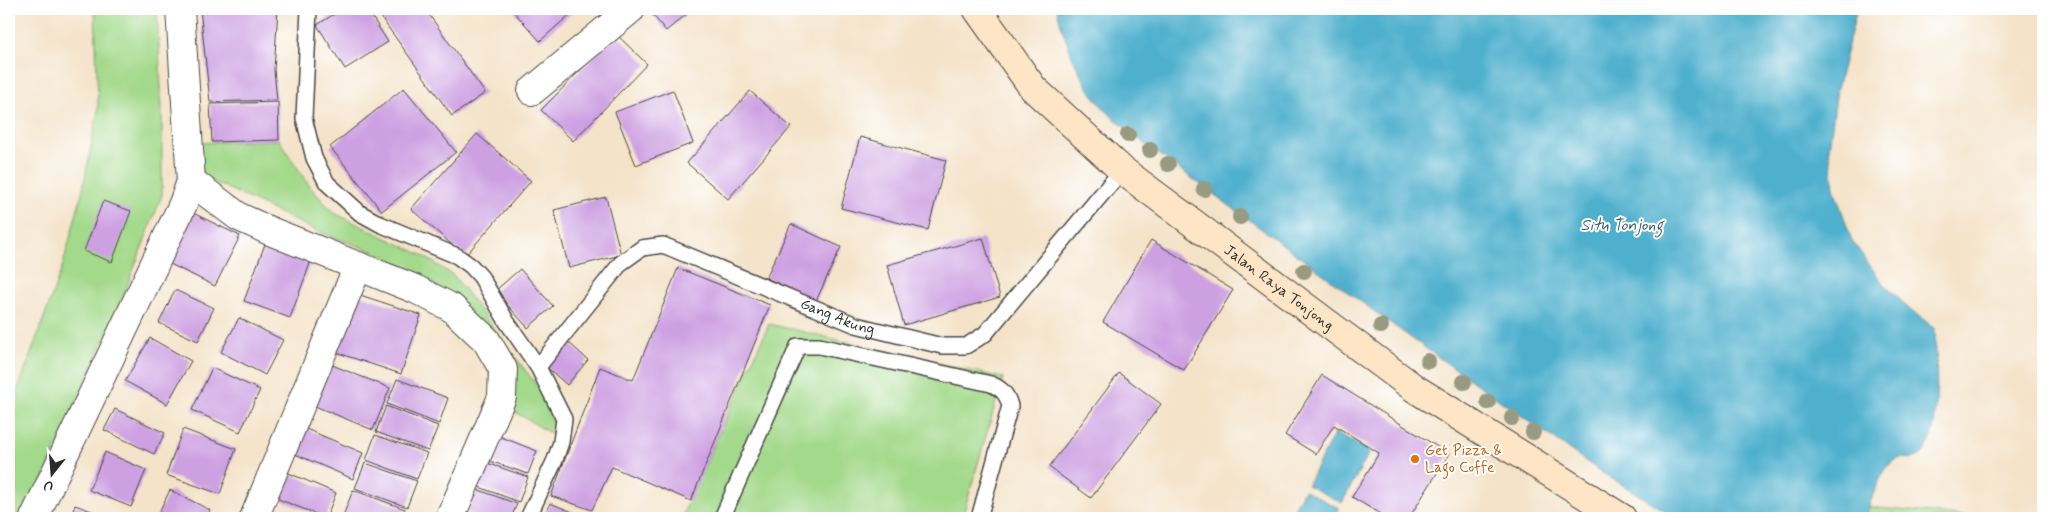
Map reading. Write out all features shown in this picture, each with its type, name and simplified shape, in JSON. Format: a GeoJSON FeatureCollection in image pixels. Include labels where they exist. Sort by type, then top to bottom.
{"type":"FeatureCollection","features":[{"type":"Feature","properties":{"kind":"main road","name":"Jalan Raya Tonjong"},"geometry":{"type":"LineString","coordinates":[[977,9],[1033,88],[1122,170],[1414,388],[1622,518]]}},
{"type":"Feature","properties":{"kind":"street"},"geometry":{"type":"LineString","coordinates":[[34,518],[183,204],[190,181],[180,9]]}},
{"type":"Feature","properties":{"kind":"street"},"geometry":{"type":"LineString","coordinates":[[532,91],[631,9]]}},
{"type":"Feature","properties":{"kind":"street"},"geometry":{"type":"LineString","coordinates":[[190,181],[239,217],[416,289],[452,308],[486,340],[502,368],[502,397],[450,518]]}},
{"type":"Feature","properties":{"kind":"street"},"geometry":{"type":"LineString","coordinates":[[254,518],[358,266]]}},
{"type":"Feature","properties":{"kind":"lane"},"geometry":{"type":"LineString","coordinates":[[309,9],[304,118],[314,158],[327,183],[360,212],[380,224],[457,256],[471,266],[481,277],[507,322],[538,367],[564,419],[564,428],[555,460],[528,518]]}},
{"type":"Feature","properties":{"kind":"lane","name":"Gang Akung"},"geometry":{"type":"LineString","coordinates":[[538,367],[621,263],[642,248],[664,245],[856,325],[915,341],[942,346],[966,346],[985,334],[1122,170]]}},
{"type":"Feature","properties":{"kind":"lane"},"geometry":{"type":"LineString","coordinates":[[722,518],[798,346],[819,346],[991,384],[1000,388],[1007,396],[1010,406],[979,518]]}},
{"type":"Feature","properties":{"kind":"green space"},"geometry":{"type":"Polygon","coordinates":[[[95,9],[157,9],[162,109],[162,195],[126,289],[26,518],[9,518],[9,414],[62,268],[82,193],[98,110],[95,9]]]}},
{"type":"Feature","properties":{"kind":"green space"},"geometry":{"type":"Polygon","coordinates":[[[279,140],[310,187],[334,213],[422,255],[454,276],[554,408],[555,436],[507,407],[449,294],[413,270],[375,252],[317,231],[204,177],[196,143],[279,140]]]}},
{"type":"Feature","properties":{"kind":"green space"},"geometry":{"type":"Polygon","coordinates":[[[769,324],[1003,378],[962,518],[681,518],[769,324]]]}},
{"type":"Feature","properties":{"kind":"green space"},"geometry":{"type":"Polygon","coordinates":[[[1869,507],[1985,518],[1866,518],[1869,507]]]}},
{"type":"Feature","properties":{"kind":"water","name":"Situ Tonjong"},"geometry":{"type":"Polygon","coordinates":[[[1057,9],[1857,9],[1837,89],[1829,149],[1834,188],[1852,241],[1880,279],[1910,310],[1935,328],[1937,375],[1935,413],[1929,444],[1923,453],[1914,458],[1898,459],[1892,462],[1877,485],[1865,518],[1676,518],[1601,472],[1397,328],[1124,127],[1110,115],[1092,94],[1066,41],[1057,9]]]}},
{"type":"Feature","properties":{"kind":"water"},"geometry":{"type":"Polygon","coordinates":[[[1335,433],[1370,451],[1342,503],[1307,485],[1335,433]]]}},
{"type":"Feature","properties":{"kind":"water"},"geometry":{"type":"Polygon","coordinates":[[[1304,490],[1339,508],[1334,518],[1289,518],[1304,490]]]}},
{"type":"Feature","properties":{"kind":"building"},"geometry":{"type":"Polygon","coordinates":[[[200,9],[278,9],[274,70],[277,100],[210,102],[200,9]]]}},
{"type":"Feature","properties":{"kind":"building"},"geometry":{"type":"Polygon","coordinates":[[[342,9],[367,9],[388,42],[345,69],[317,25],[342,9]]]}},
{"type":"Feature","properties":{"kind":"building"},"geometry":{"type":"Polygon","coordinates":[[[375,9],[425,9],[485,93],[452,116],[375,9]]]}},
{"type":"Feature","properties":{"kind":"building"},"geometry":{"type":"Polygon","coordinates":[[[517,9],[571,9],[574,11],[540,41],[514,12],[517,9]]]}},
{"type":"Feature","properties":{"kind":"building"},"geometry":{"type":"Polygon","coordinates":[[[648,9],[693,9],[666,31],[648,9]]]}},
{"type":"Feature","properties":{"kind":"building"},"geometry":{"type":"Polygon","coordinates":[[[616,34],[647,64],[573,141],[541,110],[616,34]]]}},
{"type":"Feature","properties":{"kind":"building"},"geometry":{"type":"Polygon","coordinates":[[[404,88],[456,152],[382,211],[330,147],[404,88]]]}},
{"type":"Feature","properties":{"kind":"building"},"geometry":{"type":"Polygon","coordinates":[[[673,90],[693,143],[636,165],[615,112],[673,90]]]}},
{"type":"Feature","properties":{"kind":"building"},"geometry":{"type":"Polygon","coordinates":[[[750,91],[791,127],[728,199],[687,163],[750,91]]]}},
{"type":"Feature","properties":{"kind":"building"},"geometry":{"type":"Polygon","coordinates":[[[278,102],[279,140],[212,142],[210,104],[278,102]]]}},
{"type":"Feature","properties":{"kind":"building"},"geometry":{"type":"Polygon","coordinates":[[[477,134],[531,181],[465,256],[411,209],[477,134]]]}},
{"type":"Feature","properties":{"kind":"building"},"geometry":{"type":"Polygon","coordinates":[[[860,137],[946,160],[928,230],[841,208],[860,137]]]}},
{"type":"Feature","properties":{"kind":"building"},"geometry":{"type":"Polygon","coordinates":[[[606,197],[621,255],[569,268],[554,210],[606,197]]]}},
{"type":"Feature","properties":{"kind":"building"},"geometry":{"type":"Polygon","coordinates":[[[103,201],[131,211],[112,262],[84,251],[103,201]]]}},
{"type":"Feature","properties":{"kind":"building"},"geometry":{"type":"Polygon","coordinates":[[[193,213],[240,236],[215,286],[168,263],[193,213]]]}},
{"type":"Feature","properties":{"kind":"building"},"geometry":{"type":"Polygon","coordinates":[[[791,224],[841,247],[816,301],[766,278],[791,224]]]}},
{"type":"Feature","properties":{"kind":"building"},"geometry":{"type":"Polygon","coordinates":[[[269,233],[315,250],[290,318],[244,301],[269,233]]]}},
{"type":"Feature","properties":{"kind":"building"},"geometry":{"type":"Polygon","coordinates":[[[983,238],[1000,297],[904,325],[887,265],[983,238]]]}},
{"type":"Feature","properties":{"kind":"building"},"geometry":{"type":"Polygon","coordinates":[[[1151,240],[1233,290],[1184,370],[1103,322],[1151,240]]]}},
{"type":"Feature","properties":{"kind":"building"},"geometry":{"type":"Polygon","coordinates":[[[678,268],[770,305],[691,501],[612,467],[592,510],[551,496],[600,367],[633,380],[678,268]]]}},
{"type":"Feature","properties":{"kind":"building"},"geometry":{"type":"Polygon","coordinates":[[[520,269],[553,306],[528,328],[495,291],[520,269]]]}},
{"type":"Feature","properties":{"kind":"building"},"geometry":{"type":"Polygon","coordinates":[[[175,290],[214,308],[198,341],[159,323],[175,290]]]}},
{"type":"Feature","properties":{"kind":"building"},"geometry":{"type":"Polygon","coordinates":[[[354,293],[421,315],[401,374],[335,352],[354,293]]]}},
{"type":"Feature","properties":{"kind":"building"},"geometry":{"type":"Polygon","coordinates":[[[239,318],[283,340],[265,375],[221,352],[239,318]]]}},
{"type":"Feature","properties":{"kind":"building"},"geometry":{"type":"Polygon","coordinates":[[[150,338],[191,361],[167,404],[125,381],[150,338]]]}},
{"type":"Feature","properties":{"kind":"building"},"geometry":{"type":"Polygon","coordinates":[[[565,339],[588,360],[567,385],[543,364],[565,339]]]}},
{"type":"Feature","properties":{"kind":"building"},"geometry":{"type":"Polygon","coordinates":[[[327,363],[390,388],[373,430],[310,404],[327,363]]]}},
{"type":"Feature","properties":{"kind":"building"},"geometry":{"type":"Polygon","coordinates":[[[212,368],[260,390],[240,432],[192,410],[212,368]]]}},
{"type":"Feature","properties":{"kind":"building"},"geometry":{"type":"Polygon","coordinates":[[[1119,373],[1161,404],[1091,498],[1049,467],[1119,373]]]}},
{"type":"Feature","properties":{"kind":"building"},"geometry":{"type":"Polygon","coordinates":[[[1322,375],[1449,454],[1409,518],[1387,518],[1352,497],[1379,453],[1334,425],[1316,454],[1285,435],[1322,375]]]}},
{"type":"Feature","properties":{"kind":"building"},"geometry":{"type":"Polygon","coordinates":[[[397,379],[448,398],[439,424],[387,404],[397,379]]]}},
{"type":"Feature","properties":{"kind":"building"},"geometry":{"type":"Polygon","coordinates":[[[386,406],[438,426],[428,451],[376,432],[386,406]]]}},
{"type":"Feature","properties":{"kind":"building"},"geometry":{"type":"Polygon","coordinates":[[[115,409],[165,433],[154,454],[104,430],[115,409]]]}},
{"type":"Feature","properties":{"kind":"building"},"geometry":{"type":"Polygon","coordinates":[[[299,426],[363,453],[353,479],[288,451],[299,426]]]}},
{"type":"Feature","properties":{"kind":"building"},"geometry":{"type":"Polygon","coordinates":[[[183,429],[236,449],[220,494],[166,475],[183,429]]]}},
{"type":"Feature","properties":{"kind":"building"},"geometry":{"type":"Polygon","coordinates":[[[375,435],[427,453],[417,479],[366,460],[375,435]]]}},
{"type":"Feature","properties":{"kind":"building"},"geometry":{"type":"Polygon","coordinates":[[[496,435],[537,451],[528,474],[487,460],[496,435]]]}},
{"type":"Feature","properties":{"kind":"building"},"geometry":{"type":"Polygon","coordinates":[[[105,452],[146,470],[131,507],[89,490],[105,452]]]}},
{"type":"Feature","properties":{"kind":"building"},"geometry":{"type":"Polygon","coordinates":[[[365,463],[417,481],[407,507],[355,488],[365,463]]]}},
{"type":"Feature","properties":{"kind":"building"},"geometry":{"type":"Polygon","coordinates":[[[487,463],[528,477],[519,502],[479,487],[487,463]]]}},
{"type":"Feature","properties":{"kind":"building"},"geometry":{"type":"Polygon","coordinates":[[[279,469],[336,493],[326,518],[268,495],[279,469]]]}},
{"type":"Feature","properties":{"kind":"building"},"geometry":{"type":"Polygon","coordinates":[[[476,489],[517,504],[511,518],[481,518],[467,513],[476,489]]]}},
{"type":"Feature","properties":{"kind":"building"},"geometry":{"type":"Polygon","coordinates":[[[170,490],[210,510],[206,518],[156,518],[170,490]]]}},
{"type":"Feature","properties":{"kind":"building"},"geometry":{"type":"Polygon","coordinates":[[[353,490],[405,509],[401,518],[350,518],[343,516],[353,490]]]}},
{"type":"Feature","properties":{"kind":"building"},"geometry":{"type":"Polygon","coordinates":[[[550,503],[587,518],[544,518],[550,503]]]}},
{"type":"Feature","properties":{"kind":"building"},"geometry":{"type":"Polygon","coordinates":[[[75,505],[111,518],[70,518],[75,505]]]}},
{"type":"Feature","properties":{"kind":"place","name":"Get Pizza & Lago Coffe"},"geometry":{"type":"Point","coordinates":[1415,459]}}]}
